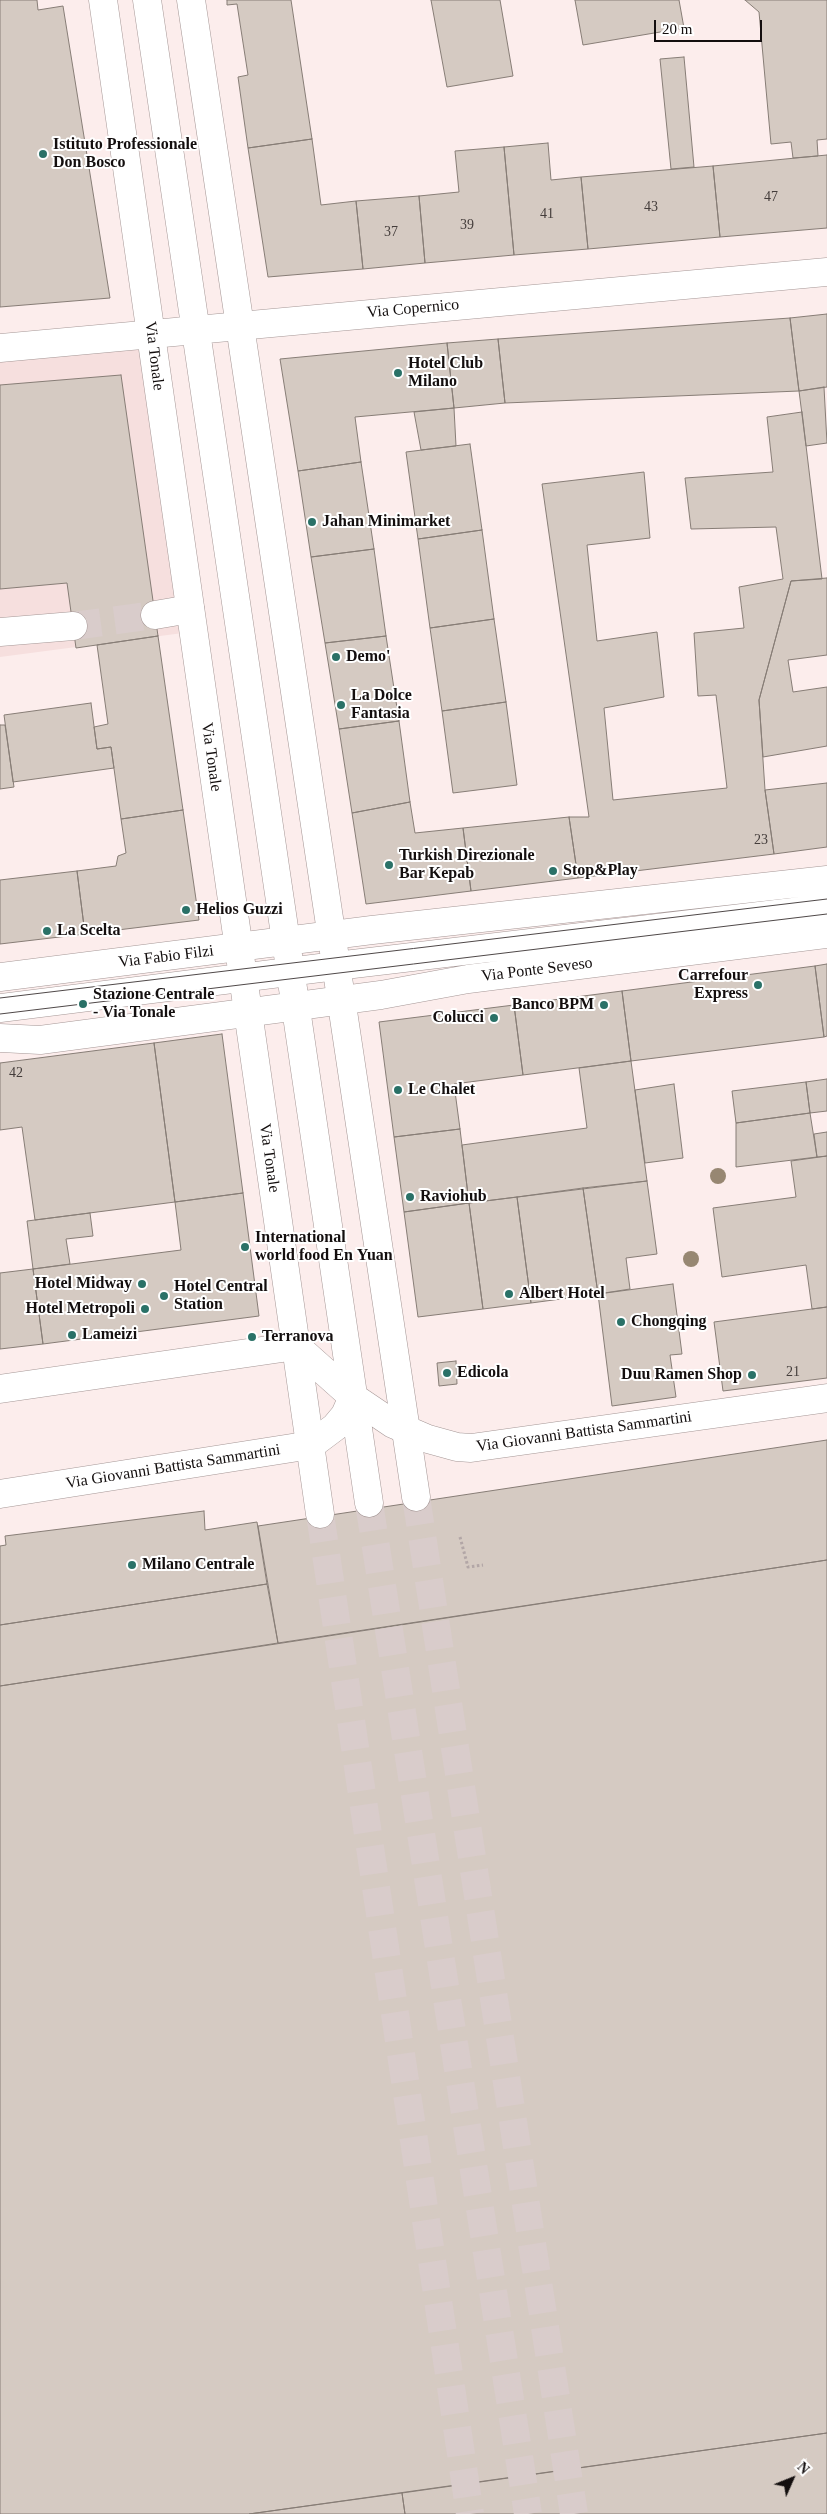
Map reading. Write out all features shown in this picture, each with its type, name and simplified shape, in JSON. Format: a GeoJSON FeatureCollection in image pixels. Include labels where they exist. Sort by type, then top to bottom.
{"type":"FeatureCollection","features":[{"type":"Feature","properties":{"kind":"street","name":"Via Tonale"},"geometry":{"type":"LineString","coordinates":[[104,0],[320,1514]]}},
{"type":"Feature","properties":{"kind":"street"},"geometry":{"type":"LineString","coordinates":[[147,0],[368,1503]]}},
{"type":"Feature","properties":{"kind":"street"},"geometry":{"type":"LineString","coordinates":[[190,0],[416,1497]]}},
{"type":"Feature","properties":{"kind":"street","name":"Via Copernico"},"geometry":{"type":"LineString","coordinates":[[0,348],[151,332],[827,272]]}},
{"type":"Feature","properties":{"kind":"street"},"geometry":{"type":"LineString","coordinates":[[156,615],[190,610]]}},
{"type":"Feature","properties":{"kind":"street"},"geometry":{"type":"LineString","coordinates":[[0,632],[73,626]]}},
{"type":"Feature","properties":{"kind":"street"},"geometry":{"type":"LineString","coordinates":[[332,936],[827,880]]}},
{"type":"Feature","properties":{"kind":"street","name":"Via Ponte Seveso"},"geometry":{"type":"LineString","coordinates":[[291,972],[827,908]]}},
{"type":"Feature","properties":{"kind":"street","name":"Via Ponte Seveso"},"geometry":{"type":"LineString","coordinates":[[248,1012],[381,995],[468,979],[827,934]]}},
{"type":"Feature","properties":{"kind":"street","name":"Via Fabio Filzi"},"geometry":{"type":"LineString","coordinates":[[0,978],[332,936]]}},
{"type":"Feature","properties":{"kind":"street","name":"Via Fabio Filzi"},"geometry":{"type":"LineString","coordinates":[[0,1008],[291,972]]}},
{"type":"Feature","properties":{"kind":"street"},"geometry":{"type":"LineString","coordinates":[[0,1038],[40,1040],[248,1012]]}},
{"type":"Feature","properties":{"kind":"street"},"geometry":{"type":"LineString","coordinates":[[0,1389],[296,1346]]}},
{"type":"Feature","properties":{"kind":"street","name":"Via Giovanni Battista Sammartini"},"geometry":{"type":"LineString","coordinates":[[296,1346],[353,1397],[406,1431],[457,1447],[486,1447],[827,1398]]}},
{"type":"Feature","properties":{"kind":"street","name":"Via Giovanni Battista Sammartini"},"geometry":{"type":"LineString","coordinates":[[0,1494],[311,1445],[335,1428],[345,1415],[353,1397]]}},
{"type":"Feature","properties":{"kind":"path"},"geometry":{"type":"LineString","coordinates":[[460,1537],[468,1567],[483,1565]]}},
{"type":"Feature","properties":{"kind":"shaded area"},"geometry":{"type":"Polygon","coordinates":[[[142,346],[183,633],[0,657],[0,359],[142,346]]]}},
{"type":"Feature","properties":{"kind":"building","name":"Istituto Professionale Don Bosco"},"geometry":{"type":"Polygon","coordinates":[[[0,0],[37,0],[38,10],[63,6],[110,298],[0,307],[0,0]]]}},
{"type":"Feature","properties":{"kind":"building"},"geometry":{"type":"Polygon","coordinates":[[[227,0],[291,0],[312,139],[248,148],[238,77],[248,75],[237,4],[227,5],[227,0]]]}},
{"type":"Feature","properties":{"kind":"building"},"geometry":{"type":"Polygon","coordinates":[[[431,0],[500,0],[513,76],[447,87],[431,0]]]}},
{"type":"Feature","properties":{"kind":"building"},"geometry":{"type":"Polygon","coordinates":[[[575,0],[679,0],[684,28],[583,45],[575,0]]]}},
{"type":"Feature","properties":{"kind":"building"},"geometry":{"type":"Polygon","coordinates":[[[745,0],[827,0],[827,139],[817,140],[818,156],[793,158],[791,142],[771,144],[759,12],[745,0]]]}},
{"type":"Feature","properties":{"kind":"building"},"geometry":{"type":"Polygon","coordinates":[[[684,57],[694,167],[671,169],[660,59],[684,57]]]}},
{"type":"Feature","properties":{"kind":"building"},"geometry":{"type":"Polygon","coordinates":[[[312,139],[321,205],[356,201],[363,269],[268,277],[248,148],[312,139]]]}},
{"type":"Feature","properties":{"kind":"building"},"geometry":{"type":"Polygon","coordinates":[[[548,143],[551,180],[581,177],[588,249],[514,255],[504,147],[548,143]]]}},
{"type":"Feature","properties":{"kind":"building"},"geometry":{"type":"Polygon","coordinates":[[[504,147],[514,255],[425,263],[419,196],[459,192],[455,151],[504,147]]]}},
{"type":"Feature","properties":{"kind":"building"},"geometry":{"type":"Polygon","coordinates":[[[827,155],[827,228],[720,237],[713,166],[827,155]]]}},
{"type":"Feature","properties":{"kind":"building"},"geometry":{"type":"Polygon","coordinates":[[[713,166],[720,237],[588,249],[581,177],[713,166]]]}},
{"type":"Feature","properties":{"kind":"building"},"geometry":{"type":"Polygon","coordinates":[[[419,196],[425,263],[363,269],[356,201],[419,196]]]}},
{"type":"Feature","properties":{"kind":"building"},"geometry":{"type":"Polygon","coordinates":[[[827,314],[827,387],[799,391],[790,318],[827,314]]]}},
{"type":"Feature","properties":{"kind":"building"},"geometry":{"type":"Polygon","coordinates":[[[790,318],[799,391],[505,403],[498,339],[790,318]]]}},
{"type":"Feature","properties":{"kind":"building"},"geometry":{"type":"Polygon","coordinates":[[[498,339],[505,403],[454,408],[447,343],[498,339]]]}},
{"type":"Feature","properties":{"kind":"building"},"geometry":{"type":"Polygon","coordinates":[[[447,343],[454,408],[355,417],[361,462],[298,471],[280,359],[447,343]]]}},
{"type":"Feature","properties":{"kind":"building"},"geometry":{"type":"Polygon","coordinates":[[[121,375],[158,636],[76,648],[67,583],[0,589],[0,385],[121,375]]]}},
{"type":"Feature","properties":{"kind":"building"},"geometry":{"type":"Polygon","coordinates":[[[824,387],[827,443],[806,446],[799,391],[824,387]]]}},
{"type":"Feature","properties":{"kind":"building"},"geometry":{"type":"Polygon","coordinates":[[[454,408],[456,446],[421,450],[414,412],[454,408]]]}},
{"type":"Feature","properties":{"kind":"building"},"geometry":{"type":"Polygon","coordinates":[[[802,412],[822,579],[791,581],[759,700],[765,790],[774,854],[578,878],[569,817],[589,817],[542,484],[644,472],[650,538],[587,545],[597,641],[657,632],[664,697],[604,708],[613,800],[727,788],[716,695],[698,696],[694,633],[744,628],[739,587],[783,579],[776,527],[691,529],[685,478],[773,472],[767,417],[802,412]]]}},
{"type":"Feature","properties":{"kind":"building"},"geometry":{"type":"Polygon","coordinates":[[[470,444],[482,530],[418,539],[406,452],[470,444]]]}},
{"type":"Feature","properties":{"kind":"building"},"geometry":{"type":"Polygon","coordinates":[[[361,462],[374,549],[311,557],[298,471],[361,462]]]}},
{"type":"Feature","properties":{"kind":"building"},"geometry":{"type":"Polygon","coordinates":[[[482,530],[494,619],[430,628],[418,539],[482,530]]]}},
{"type":"Feature","properties":{"kind":"building"},"geometry":{"type":"Polygon","coordinates":[[[374,549],[386,636],[325,643],[311,557],[374,549]]]}},
{"type":"Feature","properties":{"kind":"building"},"geometry":{"type":"Polygon","coordinates":[[[827,578],[827,655],[788,660],[793,692],[827,687],[827,746],[763,757],[759,700],[791,581],[827,578]]]}},
{"type":"Feature","properties":{"kind":"building"},"geometry":{"type":"Polygon","coordinates":[[[494,619],[506,702],[442,711],[430,628],[494,619]]]}},
{"type":"Feature","properties":{"kind":"building"},"geometry":{"type":"Polygon","coordinates":[[[158,636],[183,810],[121,819],[111,747],[97,749],[94,727],[108,724],[97,645],[158,636]]]}},
{"type":"Feature","properties":{"kind":"building"},"geometry":{"type":"Polygon","coordinates":[[[386,636],[399,721],[339,729],[325,643],[386,636]]]}},
{"type":"Feature","properties":{"kind":"building"},"geometry":{"type":"Polygon","coordinates":[[[506,702],[517,785],[453,793],[442,711],[506,702]]]}},
{"type":"Feature","properties":{"kind":"building"},"geometry":{"type":"Polygon","coordinates":[[[91,703],[97,749],[111,747],[114,768],[13,782],[4,715],[91,703]]]}},
{"type":"Feature","properties":{"kind":"building"},"geometry":{"type":"Polygon","coordinates":[[[399,721],[410,802],[352,813],[339,729],[399,721]]]}},
{"type":"Feature","properties":{"kind":"building"},"geometry":{"type":"Polygon","coordinates":[[[0,725],[5,725],[14,787],[0,789],[0,725]]]}},
{"type":"Feature","properties":{"kind":"building"},"geometry":{"type":"Polygon","coordinates":[[[827,783],[827,847],[774,854],[765,790],[827,783]]]}},
{"type":"Feature","properties":{"kind":"building"},"geometry":{"type":"Polygon","coordinates":[[[410,802],[415,833],[463,828],[471,891],[366,904],[352,813],[410,802]]]}},
{"type":"Feature","properties":{"kind":"building"},"geometry":{"type":"Polygon","coordinates":[[[183,810],[199,920],[85,934],[77,871],[116,866],[118,856],[126,853],[121,819],[183,810]]]}},
{"type":"Feature","properties":{"kind":"building"},"geometry":{"type":"Polygon","coordinates":[[[569,817],[578,878],[471,891],[463,828],[569,817]]]}},
{"type":"Feature","properties":{"kind":"building"},"geometry":{"type":"Polygon","coordinates":[[[77,871],[85,934],[0,944],[0,880],[77,871]]]}},
{"type":"Feature","properties":{"kind":"building"},"geometry":{"type":"Polygon","coordinates":[[[827,964],[827,1036],[824,1037],[815,966],[827,964]]]}},
{"type":"Feature","properties":{"kind":"building"},"geometry":{"type":"Polygon","coordinates":[[[815,966],[824,1037],[631,1061],[622,991],[815,966]]]}},
{"type":"Feature","properties":{"kind":"building"},"geometry":{"type":"Polygon","coordinates":[[[622,991],[631,1061],[523,1075],[514,1005],[622,991]]]}},
{"type":"Feature","properties":{"kind":"building"},"geometry":{"type":"Polygon","coordinates":[[[514,1005],[523,1075],[454,1084],[460,1129],[394,1137],[379,1022],[514,1005]]]}},
{"type":"Feature","properties":{"kind":"building"},"geometry":{"type":"Polygon","coordinates":[[[222,1034],[243,1193],[175,1202],[154,1043],[222,1034]]]}},
{"type":"Feature","properties":{"kind":"building"},"geometry":{"type":"Polygon","coordinates":[[[154,1043],[175,1202],[35,1220],[22,1127],[0,1130],[0,1063],[154,1043]]]}},
{"type":"Feature","properties":{"kind":"building"},"geometry":{"type":"Polygon","coordinates":[[[631,1061],[647,1181],[469,1203],[462,1145],[587,1128],[579,1068],[631,1061]]]}},
{"type":"Feature","properties":{"kind":"building"},"geometry":{"type":"Polygon","coordinates":[[[827,1079],[827,1111],[810,1113],[806,1082],[827,1079]]]}},
{"type":"Feature","properties":{"kind":"building"},"geometry":{"type":"Polygon","coordinates":[[[806,1082],[810,1113],[736,1123],[732,1091],[806,1082]]]}},
{"type":"Feature","properties":{"kind":"building"},"geometry":{"type":"Polygon","coordinates":[[[674,1084],[683,1158],[645,1163],[635,1090],[674,1084]]]}},
{"type":"Feature","properties":{"kind":"building"},"geometry":{"type":"Polygon","coordinates":[[[810,1113],[817,1157],[736,1167],[736,1123],[810,1113]]]}},
{"type":"Feature","properties":{"kind":"building"},"geometry":{"type":"Polygon","coordinates":[[[460,1129],[469,1203],[404,1212],[394,1137],[460,1129]]]}},
{"type":"Feature","properties":{"kind":"building"},"geometry":{"type":"Polygon","coordinates":[[[827,1132],[827,1156],[817,1157],[814,1134],[827,1132]]]}},
{"type":"Feature","properties":{"kind":"building"},"geometry":{"type":"Polygon","coordinates":[[[827,1156],[827,1307],[812,1309],[806,1265],[722,1277],[713,1208],[796,1197],[791,1161],[827,1156]]]}},
{"type":"Feature","properties":{"kind":"building"},"geometry":{"type":"Polygon","coordinates":[[[647,1181],[657,1254],[626,1258],[630,1289],[598,1294],[583,1188],[647,1181]]]}},
{"type":"Feature","properties":{"kind":"building"},"geometry":{"type":"Polygon","coordinates":[[[583,1188],[598,1294],[531,1303],[517,1197],[583,1188]]]}},
{"type":"Feature","properties":{"kind":"building"},"geometry":{"type":"Polygon","coordinates":[[[243,1193],[259,1316],[43,1344],[33,1269],[181,1250],[175,1202],[243,1193]]]}},
{"type":"Feature","properties":{"kind":"building"},"geometry":{"type":"Polygon","coordinates":[[[517,1197],[531,1303],[483,1309],[469,1203],[517,1197]]]}},
{"type":"Feature","properties":{"kind":"building"},"geometry":{"type":"Polygon","coordinates":[[[469,1203],[483,1309],[418,1317],[404,1212],[469,1203]]]}},
{"type":"Feature","properties":{"kind":"building"},"geometry":{"type":"Polygon","coordinates":[[[90,1213],[93,1236],[66,1239],[70,1264],[33,1269],[27,1221],[90,1213]]]}},
{"type":"Feature","properties":{"kind":"building"},"geometry":{"type":"Polygon","coordinates":[[[33,1269],[43,1344],[0,1349],[0,1273],[33,1269]]]}},
{"type":"Feature","properties":{"kind":"building"},"geometry":{"type":"Polygon","coordinates":[[[673,1284],[682,1354],[670,1355],[676,1397],[612,1406],[598,1294],[673,1284]]]}},
{"type":"Feature","properties":{"kind":"building"},"geometry":{"type":"Polygon","coordinates":[[[827,1307],[827,1378],[723,1391],[714,1322],[827,1307]]]}},
{"type":"Feature","properties":{"kind":"building","name":"Edicola"},"geometry":{"type":"Polygon","coordinates":[[[456,1361],[457,1384],[439,1386],[437,1363],[456,1361]]]}},
{"type":"Feature","properties":{"kind":"building"},"geometry":{"type":"Polygon","coordinates":[[[827,1440],[827,1560],[278,1643],[258,1526],[827,1440]]]}},
{"type":"Feature","properties":{"kind":"building","name":"Milano Centrale"},"geometry":{"type":"Polygon","coordinates":[[[204,1511],[205,1530],[257,1522],[267,1584],[0,1625],[0,1546],[6,1545],[5,1536],[204,1511]]]}},
{"type":"Feature","properties":{"kind":"building"},"geometry":{"type":"Polygon","coordinates":[[[827,1560],[827,2433],[249,2514],[0,2514],[0,1686],[827,1560]]]}},
{"type":"Feature","properties":{"kind":"building"},"geometry":{"type":"Polygon","coordinates":[[[267,1584],[278,1643],[0,1686],[0,1625],[267,1584]]]}},
{"type":"Feature","properties":{"kind":"building"},"geometry":{"type":"Polygon","coordinates":[[[827,2433],[827,2514],[405,2514],[402,2493],[827,2433]]]}},
{"type":"Feature","properties":{"kind":"building"},"geometry":{"type":"Polygon","coordinates":[[[402,2493],[405,2514],[249,2514],[402,2493]]]}},
{"type":"Feature","properties":{"kind":"tunnel"},"geometry":{"type":"LineString","coordinates":[[73,626],[155,615]]}},
{"type":"Feature","properties":{"kind":"tunnel"},"geometry":{"type":"LineString","coordinates":[[416,1497],[574,2514]]}},
{"type":"Feature","properties":{"kind":"tunnel"},"geometry":{"type":"LineString","coordinates":[[369,1503],[528,2514]]}},
{"type":"Feature","properties":{"kind":"tunnel"},"geometry":{"type":"LineString","coordinates":[[320,1514],[470,2514]]}},
{"type":"Feature","properties":{"kind":"tram line"},"geometry":{"type":"LineString","coordinates":[[0,998],[827,899]]}},
{"type":"Feature","properties":{"kind":"tram line"},"geometry":{"type":"LineString","coordinates":[[0,1014],[827,914]]}},
{"type":"Feature","properties":{"kind":"place","name":"Istituto Professionale Don Bosco"},"geometry":{"type":"Point","coordinates":[43,154]}},
{"type":"Feature","properties":{"kind":"place","name":"Hotel Club Milano"},"geometry":{"type":"Point","coordinates":[398,373]}},
{"type":"Feature","properties":{"kind":"place","name":"Jahan Minimarket"},"geometry":{"type":"Point","coordinates":[312,522]}},
{"type":"Feature","properties":{"kind":"place","name":"Demo'"},"geometry":{"type":"Point","coordinates":[336,657]}},
{"type":"Feature","properties":{"kind":"place","name":"La Dolce Fantasia"},"geometry":{"type":"Point","coordinates":[341,705]}},
{"type":"Feature","properties":{"kind":"place","name":"Turkish Direzionale Bar Kepab"},"geometry":{"type":"Point","coordinates":[389,865]}},
{"type":"Feature","properties":{"kind":"place","name":"Stop&Play"},"geometry":{"type":"Point","coordinates":[553,871]}},
{"type":"Feature","properties":{"kind":"place","name":"Helios Guzzi"},"geometry":{"type":"Point","coordinates":[186,910]}},
{"type":"Feature","properties":{"kind":"place","name":"La Scelta"},"geometry":{"type":"Point","coordinates":[47,931]}},
{"type":"Feature","properties":{"kind":"place","name":"Carrefour Express"},"geometry":{"type":"Point","coordinates":[758,985]}},
{"type":"Feature","properties":{"kind":"place","name":"Stazione Centrale - Via Tonale"},"geometry":{"type":"Point","coordinates":[83,1004]}},
{"type":"Feature","properties":{"kind":"place","name":"Banco BPM"},"geometry":{"type":"Point","coordinates":[604,1005]}},
{"type":"Feature","properties":{"kind":"place","name":"Colucci"},"geometry":{"type":"Point","coordinates":[494,1018]}},
{"type":"Feature","properties":{"kind":"place","name":"Le Chalet"},"geometry":{"type":"Point","coordinates":[398,1090]}},
{"type":"Feature","properties":{"kind":"place","name":"Raviohub"},"geometry":{"type":"Point","coordinates":[410,1197]}},
{"type":"Feature","properties":{"kind":"place","name":"International world food En Yuan"},"geometry":{"type":"Point","coordinates":[245,1247]}},
{"type":"Feature","properties":{"kind":"place","name":"Hotel Midway"},"geometry":{"type":"Point","coordinates":[142,1284]}},
{"type":"Feature","properties":{"kind":"place","name":"Albert Hotel"},"geometry":{"type":"Point","coordinates":[509,1294]}},
{"type":"Feature","properties":{"kind":"place","name":"Hotel Central Station"},"geometry":{"type":"Point","coordinates":[164,1296]}},
{"type":"Feature","properties":{"kind":"place","name":"Hotel Metropoli"},"geometry":{"type":"Point","coordinates":[145,1309]}},
{"type":"Feature","properties":{"kind":"place","name":"Chongqing"},"geometry":{"type":"Point","coordinates":[621,1322]}},
{"type":"Feature","properties":{"kind":"place","name":"Lameizi"},"geometry":{"type":"Point","coordinates":[72,1335]}},
{"type":"Feature","properties":{"kind":"place","name":"Terranova"},"geometry":{"type":"Point","coordinates":[252,1337]}},
{"type":"Feature","properties":{"kind":"place","name":"Edicola"},"geometry":{"type":"Point","coordinates":[447,1373]}},
{"type":"Feature","properties":{"kind":"place","name":"Duu Ramen Shop"},"geometry":{"type":"Point","coordinates":[752,1375]}},
{"type":"Feature","properties":{"kind":"place","name":"Milano Centrale"},"geometry":{"type":"Point","coordinates":[132,1565]}}]}
